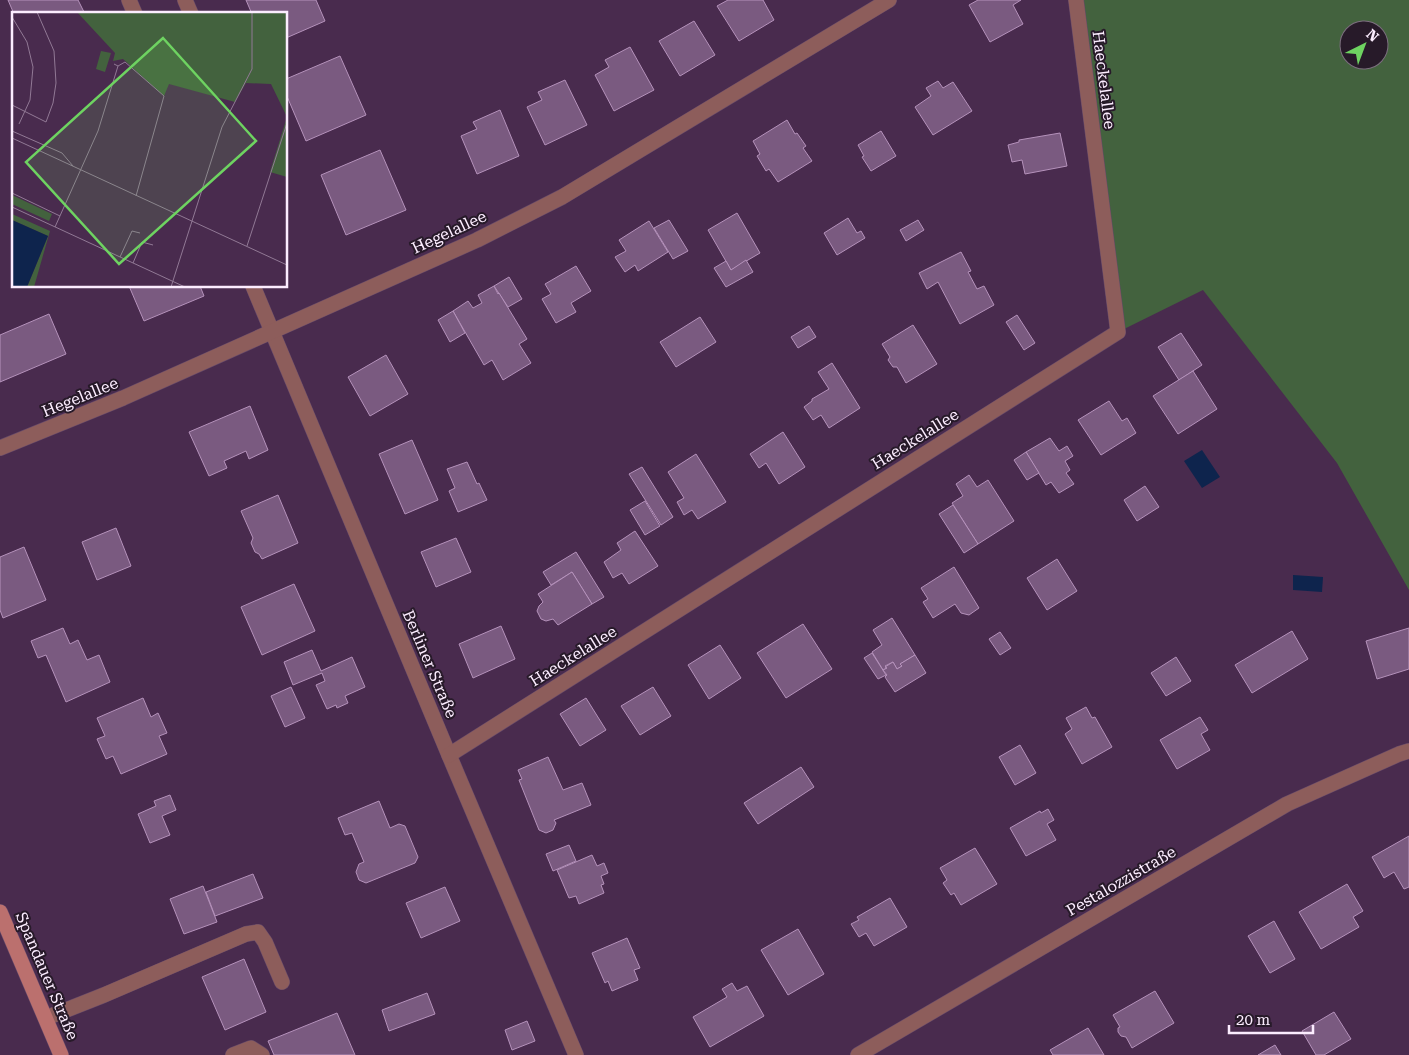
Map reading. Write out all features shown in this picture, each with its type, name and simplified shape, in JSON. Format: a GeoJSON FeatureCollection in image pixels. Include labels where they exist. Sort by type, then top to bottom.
{"type":"FeatureCollection","features":[{"type":"Feature","properties":{"kind":"main road","name":"Spandauer Straße"},"geometry":{"type":"LineString","coordinates":[[0,912],[62,1055]]}},
{"type":"Feature","properties":{"kind":"street"},"geometry":{"type":"LineString","coordinates":[[129,0],[134,12]]}},
{"type":"Feature","properties":{"kind":"street"},"geometry":{"type":"LineString","coordinates":[[185,0],[190,12]]}},
{"type":"Feature","properties":{"kind":"street","name":"Hegelallee"},"geometry":{"type":"LineString","coordinates":[[0,448],[123,398],[477,240],[562,196],[889,0]]}},
{"type":"Feature","properties":{"kind":"street","name":"Haeckelallee"},"geometry":{"type":"LineString","coordinates":[[449,755],[1118,332],[1076,0]]}},
{"type":"Feature","properties":{"kind":"street","name":"Berliner Straße"},"geometry":{"type":"LineString","coordinates":[[254,288],[576,1055]]}},
{"type":"Feature","properties":{"kind":"street","name":"Pestalozzistraße"},"geometry":{"type":"LineString","coordinates":[[858,1055],[1287,804],[1409,750]]}},
{"type":"Feature","properties":{"kind":"street"},"geometry":{"type":"LineString","coordinates":[[46,1018],[246,934],[258,932],[265,942],[282,982]]}},
{"type":"Feature","properties":{"kind":"street"},"geometry":{"type":"LineString","coordinates":[[233,1055],[252,1048],[262,1055]]}},
{"type":"Feature","properties":{"kind":"green space"},"geometry":{"type":"Polygon","coordinates":[[[1081,0],[1409,0],[1409,590],[1337,463],[1203,290],[1118,332],[1081,0]]]}},
{"type":"Feature","properties":{"kind":"water"},"geometry":{"type":"Polygon","coordinates":[[[1202,450],[1220,477],[1202,488],[1184,461],[1202,450]]]}},
{"type":"Feature","properties":{"kind":"water"},"geometry":{"type":"Polygon","coordinates":[[[1293,575],[1323,577],[1322,592],[1293,590],[1293,575]]]}},
{"type":"Feature","properties":{"kind":"building"},"geometry":{"type":"Polygon","coordinates":[[[8,0],[78,0],[84,12],[13,12],[8,0]]]}},
{"type":"Feature","properties":{"kind":"building"},"geometry":{"type":"Polygon","coordinates":[[[246,0],[316,0],[325,21],[288,37],[288,12],[251,12],[246,0]]]}},
{"type":"Feature","properties":{"kind":"building"},"geometry":{"type":"Polygon","coordinates":[[[728,0],[763,0],[774,20],[739,41],[717,6],[728,0]]]}},
{"type":"Feature","properties":{"kind":"building"},"geometry":{"type":"Polygon","coordinates":[[[978,0],[1021,0],[1013,5],[1023,24],[990,42],[969,5],[978,0]]]}},
{"type":"Feature","properties":{"kind":"building"},"geometry":{"type":"Polygon","coordinates":[[[694,21],[715,55],[680,76],[659,41],[694,21]]]}},
{"type":"Feature","properties":{"kind":"building"},"geometry":{"type":"Polygon","coordinates":[[[630,47],[654,90],[614,111],[595,75],[609,67],[605,60],[630,47]]]}},
{"type":"Feature","properties":{"kind":"building"},"geometry":{"type":"Polygon","coordinates":[[[340,56],[366,115],[306,141],[288,99],[288,78],[340,56]]]}},
{"type":"Feature","properties":{"kind":"building"},"geometry":{"type":"Polygon","coordinates":[[[565,80],[587,125],[545,145],[527,107],[542,100],[538,92],[565,80]]]}},
{"type":"Feature","properties":{"kind":"building"},"geometry":{"type":"Polygon","coordinates":[[[938,81],[943,88],[953,82],[972,111],[933,135],[915,107],[931,96],[926,88],[938,81]]]}},
{"type":"Feature","properties":{"kind":"building"},"geometry":{"type":"Polygon","coordinates":[[[500,110],[519,156],[477,174],[461,136],[477,129],[473,122],[500,110]]]}},
{"type":"Feature","properties":{"kind":"building"},"geometry":{"type":"Polygon","coordinates":[[[787,120],[795,134],[797,133],[806,146],[803,148],[812,161],[778,182],[769,169],[766,171],[757,156],[760,154],[753,141],[787,120]]]}},
{"type":"Feature","properties":{"kind":"building"},"geometry":{"type":"Polygon","coordinates":[[[881,131],[896,156],[871,171],[862,157],[864,156],[858,145],[881,131]]]}},
{"type":"Feature","properties":{"kind":"building"},"geometry":{"type":"Polygon","coordinates":[[[1060,133],[1067,166],[1025,174],[1022,160],[1012,162],[1008,145],[1019,142],[1019,140],[1060,133]]]}},
{"type":"Feature","properties":{"kind":"building"},"geometry":{"type":"Polygon","coordinates":[[[380,150],[406,210],[346,235],[321,175],[380,150]]]}},
{"type":"Feature","properties":{"kind":"building"},"geometry":{"type":"Polygon","coordinates":[[[737,213],[760,253],[731,270],[708,230],[737,213]]]}},
{"type":"Feature","properties":{"kind":"building"},"geometry":{"type":"Polygon","coordinates":[[[848,218],[857,233],[861,231],[865,238],[837,255],[824,233],[848,218]]]}},
{"type":"Feature","properties":{"kind":"building"},"geometry":{"type":"Polygon","coordinates":[[[669,220],[688,251],[673,259],[654,228],[669,220]]]}},
{"type":"Feature","properties":{"kind":"building"},"geometry":{"type":"Polygon","coordinates":[[[918,220],[924,230],[906,241],[900,230],[918,220]]]}},
{"type":"Feature","properties":{"kind":"building"},"geometry":{"type":"Polygon","coordinates":[[[649,221],[668,252],[638,271],[635,265],[625,272],[615,257],[626,251],[619,240],[649,221]]]}},
{"type":"Feature","properties":{"kind":"building"},"geometry":{"type":"Polygon","coordinates":[[[961,252],[971,271],[968,272],[977,289],[984,286],[994,305],[960,324],[938,282],[927,289],[919,273],[961,252]]]}},
{"type":"Feature","properties":{"kind":"building"},"geometry":{"type":"Polygon","coordinates":[[[746,260],[753,272],[726,287],[714,268],[726,261],[731,270],[746,260]]]}},
{"type":"Feature","properties":{"kind":"building"},"geometry":{"type":"Polygon","coordinates":[[[576,266],[591,291],[571,303],[576,312],[556,323],[542,299],[551,294],[545,284],[576,266]]]}},
{"type":"Feature","properties":{"kind":"building"},"geometry":{"type":"Polygon","coordinates":[[[509,277],[522,299],[508,307],[494,286],[509,277]]]}},
{"type":"Feature","properties":{"kind":"building"},"geometry":{"type":"Polygon","coordinates":[[[494,286],[527,339],[519,344],[531,363],[503,380],[492,360],[484,365],[453,311],[468,301],[473,308],[482,303],[478,295],[494,286]]]}},
{"type":"Feature","properties":{"kind":"building"},"geometry":{"type":"Polygon","coordinates":[[[130,288],[201,288],[204,296],[144,321],[130,288]]]}},
{"type":"Feature","properties":{"kind":"building"},"geometry":{"type":"Polygon","coordinates":[[[453,311],[465,333],[450,342],[438,320],[453,311]]]}},
{"type":"Feature","properties":{"kind":"building"},"geometry":{"type":"Polygon","coordinates":[[[49,314],[66,354],[0,382],[0,335],[49,314]]]}},
{"type":"Feature","properties":{"kind":"building"},"geometry":{"type":"Polygon","coordinates":[[[1017,315],[1035,343],[1024,350],[1006,322],[1017,315]]]}},
{"type":"Feature","properties":{"kind":"building"},"geometry":{"type":"Polygon","coordinates":[[[700,317],[716,342],[676,367],[660,342],[700,317]]]}},
{"type":"Feature","properties":{"kind":"building"},"geometry":{"type":"Polygon","coordinates":[[[913,325],[937,364],[906,383],[897,367],[893,367],[888,360],[890,357],[882,344],[913,325]]]}},
{"type":"Feature","properties":{"kind":"building"},"geometry":{"type":"Polygon","coordinates":[[[809,326],[816,337],[798,348],[791,337],[809,326]]]}},
{"type":"Feature","properties":{"kind":"building"},"geometry":{"type":"Polygon","coordinates":[[[1181,333],[1202,365],[1179,380],[1158,347],[1181,333]]]}},
{"type":"Feature","properties":{"kind":"building"},"geometry":{"type":"Polygon","coordinates":[[[386,355],[408,394],[370,416],[348,377],[386,355]]]}},
{"type":"Feature","properties":{"kind":"building"},"geometry":{"type":"Polygon","coordinates":[[[832,363],[860,408],[829,428],[821,415],[813,420],[804,407],[812,399],[829,389],[818,372],[832,363]]]}},
{"type":"Feature","properties":{"kind":"building"},"geometry":{"type":"Polygon","coordinates":[[[1193,371],[1217,409],[1178,434],[1153,396],[1193,371]]]}},
{"type":"Feature","properties":{"kind":"building"},"geometry":{"type":"Polygon","coordinates":[[[1109,401],[1122,421],[1127,418],[1136,433],[1101,455],[1078,420],[1109,401]]]}},
{"type":"Feature","properties":{"kind":"building"},"geometry":{"type":"Polygon","coordinates":[[[250,406],[268,450],[249,459],[246,451],[224,461],[227,468],[209,476],[189,432],[250,406]]]}},
{"type":"Feature","properties":{"kind":"building"},"geometry":{"type":"Polygon","coordinates":[[[783,432],[805,467],[779,484],[766,463],[759,468],[750,454],[783,432]]]}},
{"type":"Feature","properties":{"kind":"building"},"geometry":{"type":"Polygon","coordinates":[[[1050,438],[1059,451],[1067,446],[1073,456],[1065,461],[1070,470],[1066,473],[1074,484],[1059,493],[1051,482],[1046,485],[1026,452],[1050,438]]]}},
{"type":"Feature","properties":{"kind":"building"},"geometry":{"type":"Polygon","coordinates":[[[412,440],[438,500],[405,514],[379,454],[412,440]]]}},
{"type":"Feature","properties":{"kind":"building"},"geometry":{"type":"Polygon","coordinates":[[[1026,452],[1039,473],[1027,480],[1014,460],[1026,452]]]}},
{"type":"Feature","properties":{"kind":"building"},"geometry":{"type":"Polygon","coordinates":[[[696,454],[726,502],[698,519],[692,510],[684,515],[677,502],[684,498],[668,472],[696,454]]]}},
{"type":"Feature","properties":{"kind":"building"},"geometry":{"type":"Polygon","coordinates":[[[467,462],[487,500],[458,512],[449,491],[455,488],[447,469],[467,462]]]}},
{"type":"Feature","properties":{"kind":"building"},"geometry":{"type":"Polygon","coordinates":[[[642,467],[673,517],[661,525],[629,474],[642,467]]]}},
{"type":"Feature","properties":{"kind":"building"},"geometry":{"type":"Polygon","coordinates":[[[969,475],[977,487],[988,480],[1014,521],[978,544],[952,503],[963,496],[956,484],[969,475]]]}},
{"type":"Feature","properties":{"kind":"building"},"geometry":{"type":"Polygon","coordinates":[[[1145,486],[1159,507],[1137,521],[1124,500],[1145,486]]]}},
{"type":"Feature","properties":{"kind":"building"},"geometry":{"type":"Polygon","coordinates":[[[278,495],[298,543],[262,559],[255,552],[251,543],[253,538],[241,511],[278,495]]]}},
{"type":"Feature","properties":{"kind":"building"},"geometry":{"type":"Polygon","coordinates":[[[645,501],[660,526],[645,535],[630,510],[645,501]]]}},
{"type":"Feature","properties":{"kind":"building"},"geometry":{"type":"Polygon","coordinates":[[[953,505],[978,544],[964,553],[939,514],[953,505]]]}},
{"type":"Feature","properties":{"kind":"building"},"geometry":{"type":"Polygon","coordinates":[[[116,528],[131,566],[97,580],[82,542],[116,528]]]}},
{"type":"Feature","properties":{"kind":"building"},"geometry":{"type":"Polygon","coordinates":[[[635,531],[658,566],[629,584],[622,573],[613,578],[604,562],[621,550],[617,543],[635,531]]]}},
{"type":"Feature","properties":{"kind":"building"},"geometry":{"type":"Polygon","coordinates":[[[456,538],[471,572],[436,587],[421,552],[456,538]]]}},
{"type":"Feature","properties":{"kind":"building"},"geometry":{"type":"Polygon","coordinates":[[[24,547],[46,600],[3,618],[0,610],[0,557],[24,547]]]}},
{"type":"Feature","properties":{"kind":"building"},"geometry":{"type":"Polygon","coordinates":[[[576,552],[604,597],[592,604],[572,572],[551,585],[543,572],[576,552]]]}},
{"type":"Feature","properties":{"kind":"building"},"geometry":{"type":"Polygon","coordinates":[[[1057,559],[1077,591],[1047,610],[1027,578],[1057,559]]]}},
{"type":"Feature","properties":{"kind":"building"},"geometry":{"type":"Polygon","coordinates":[[[954,567],[979,608],[969,615],[961,613],[955,604],[933,618],[923,602],[928,599],[921,588],[954,567]]]}},
{"type":"Feature","properties":{"kind":"building"},"geometry":{"type":"Polygon","coordinates":[[[572,572],[592,604],[558,625],[553,619],[546,621],[541,619],[537,611],[543,602],[538,594],[572,572]]]}},
{"type":"Feature","properties":{"kind":"building"},"geometry":{"type":"Polygon","coordinates":[[[294,584],[315,631],[262,655],[241,607],[294,584]]]}},
{"type":"Feature","properties":{"kind":"building"},"geometry":{"type":"Polygon","coordinates":[[[892,618],[915,655],[900,664],[902,666],[897,669],[893,662],[885,666],[887,668],[883,670],[872,652],[882,645],[873,630],[892,618]]]}},
{"type":"Feature","properties":{"kind":"building"},"geometry":{"type":"Polygon","coordinates":[[[803,624],[832,669],[786,698],[757,653],[803,624]]]}},
{"type":"Feature","properties":{"kind":"building"},"geometry":{"type":"Polygon","coordinates":[[[501,626],[515,659],[473,678],[459,644],[501,626]]]}},
{"type":"Feature","properties":{"kind":"building"},"geometry":{"type":"Polygon","coordinates":[[[63,628],[70,644],[78,640],[87,660],[99,655],[110,682],[66,702],[46,655],[38,658],[31,641],[63,628]]]}},
{"type":"Feature","properties":{"kind":"building"},"geometry":{"type":"Polygon","coordinates":[[[1409,628],[1409,669],[1377,679],[1366,641],[1409,628]]]}},
{"type":"Feature","properties":{"kind":"building"},"geometry":{"type":"Polygon","coordinates":[[[1292,631],[1308,659],[1252,693],[1235,665],[1292,631]]]}},
{"type":"Feature","properties":{"kind":"building"},"geometry":{"type":"Polygon","coordinates":[[[1000,632],[1011,648],[1000,655],[989,639],[1000,632]]]}},
{"type":"Feature","properties":{"kind":"building"},"geometry":{"type":"Polygon","coordinates":[[[720,645],[741,678],[709,699],[688,665],[720,645]]]}},
{"type":"Feature","properties":{"kind":"building"},"geometry":{"type":"Polygon","coordinates":[[[312,650],[321,671],[352,657],[365,687],[345,696],[348,703],[337,708],[336,705],[327,709],[316,685],[325,681],[322,673],[293,685],[284,662],[312,650]]]}},
{"type":"Feature","properties":{"kind":"building"},"geometry":{"type":"Polygon","coordinates":[[[872,653],[886,675],[878,679],[864,658],[872,653]]]}},
{"type":"Feature","properties":{"kind":"building"},"geometry":{"type":"Polygon","coordinates":[[[915,655],[926,673],[895,692],[885,677],[887,675],[883,670],[893,662],[897,669],[902,666],[900,664],[915,655]]]}},
{"type":"Feature","properties":{"kind":"building"},"geometry":{"type":"Polygon","coordinates":[[[1176,657],[1191,681],[1166,696],[1151,673],[1176,657]]]}},
{"type":"Feature","properties":{"kind":"building"},"geometry":{"type":"Polygon","coordinates":[[[291,687],[305,718],[285,727],[271,696],[291,687]]]}},
{"type":"Feature","properties":{"kind":"building"},"geometry":{"type":"Polygon","coordinates":[[[653,687],[671,716],[640,735],[621,706],[653,687]]]}},
{"type":"Feature","properties":{"kind":"building"},"geometry":{"type":"Polygon","coordinates":[[[143,698],[151,717],[158,713],[167,733],[159,736],[167,754],[121,774],[113,756],[106,759],[97,739],[105,736],[97,718],[143,698]]]}},
{"type":"Feature","properties":{"kind":"building"},"geometry":{"type":"Polygon","coordinates":[[[586,698],[606,730],[580,746],[560,714],[586,698]]]}},
{"type":"Feature","properties":{"kind":"building"},"geometry":{"type":"Polygon","coordinates":[[[1086,707],[1092,718],[1095,717],[1112,747],[1082,764],[1065,734],[1072,729],[1066,718],[1086,707]]]}},
{"type":"Feature","properties":{"kind":"building"},"geometry":{"type":"Polygon","coordinates":[[[1200,717],[1208,730],[1201,734],[1210,750],[1177,769],[1160,740],[1200,717]]]}},
{"type":"Feature","properties":{"kind":"building"},"geometry":{"type":"Polygon","coordinates":[[[1020,745],[1036,773],[1015,785],[999,757],[1020,745]]]}},
{"type":"Feature","properties":{"kind":"building"},"geometry":{"type":"Polygon","coordinates":[[[548,757],[563,790],[582,783],[591,805],[554,820],[556,823],[553,830],[546,833],[539,830],[519,780],[522,779],[518,770],[548,757]]]}},
{"type":"Feature","properties":{"kind":"building"},"geometry":{"type":"Polygon","coordinates":[[[801,767],[814,787],[758,824],[744,803],[801,767]]]}},
{"type":"Feature","properties":{"kind":"building"},"geometry":{"type":"Polygon","coordinates":[[[170,795],[176,810],[162,816],[170,835],[150,843],[138,814],[156,806],[154,801],[170,795]]]}},
{"type":"Feature","properties":{"kind":"building"},"geometry":{"type":"Polygon","coordinates":[[[379,801],[390,828],[399,824],[405,826],[418,857],[415,863],[366,883],[359,880],[356,872],[359,864],[364,862],[352,833],[345,835],[338,818],[379,801]]]}},
{"type":"Feature","properties":{"kind":"building"},"geometry":{"type":"Polygon","coordinates":[[[1048,809],[1054,820],[1047,824],[1056,840],[1026,856],[1010,828],[1040,811],[1041,813],[1048,809]]]}},
{"type":"Feature","properties":{"kind":"building"},"geometry":{"type":"Polygon","coordinates":[[[1409,836],[1409,887],[1404,889],[1394,872],[1384,878],[1372,857],[1409,836]]]}},
{"type":"Feature","properties":{"kind":"building"},"geometry":{"type":"Polygon","coordinates":[[[569,845],[576,861],[553,871],[546,854],[569,845]]]}},
{"type":"Feature","properties":{"kind":"building"},"geometry":{"type":"Polygon","coordinates":[[[975,848],[997,884],[961,905],[954,893],[951,895],[943,883],[947,880],[940,868],[975,848]]]}},
{"type":"Feature","properties":{"kind":"building"},"geometry":{"type":"Polygon","coordinates":[[[592,855],[597,866],[604,863],[608,873],[601,876],[604,884],[601,885],[604,893],[579,904],[576,896],[569,898],[557,870],[592,855]]]}},
{"type":"Feature","properties":{"kind":"building"},"geometry":{"type":"Polygon","coordinates":[[[253,874],[263,898],[215,916],[206,892],[253,874]]]}},
{"type":"Feature","properties":{"kind":"building"},"geometry":{"type":"Polygon","coordinates":[[[1347,884],[1363,911],[1353,917],[1359,927],[1321,949],[1299,912],[1347,884]]]}},
{"type":"Feature","properties":{"kind":"building"},"geometry":{"type":"Polygon","coordinates":[[[203,886],[217,922],[184,934],[170,899],[203,886]]]}},
{"type":"Feature","properties":{"kind":"building"},"geometry":{"type":"Polygon","coordinates":[[[445,887],[460,921],[421,938],[406,903],[445,887]]]}},
{"type":"Feature","properties":{"kind":"building"},"geometry":{"type":"Polygon","coordinates":[[[890,898],[907,927],[874,946],[866,933],[859,937],[851,924],[859,920],[857,917],[890,898]]]}},
{"type":"Feature","properties":{"kind":"building"},"geometry":{"type":"Polygon","coordinates":[[[1274,921],[1295,959],[1270,973],[1248,936],[1274,921]]]}},
{"type":"Feature","properties":{"kind":"building"},"geometry":{"type":"Polygon","coordinates":[[[798,929],[824,974],[788,995],[761,950],[798,929]]]}},
{"type":"Feature","properties":{"kind":"building"},"geometry":{"type":"Polygon","coordinates":[[[627,938],[640,968],[634,970],[638,980],[612,991],[608,981],[605,983],[592,953],[627,938]]]}},
{"type":"Feature","properties":{"kind":"building"},"geometry":{"type":"Polygon","coordinates":[[[244,959],[266,1012],[225,1030],[202,977],[244,959]]]}},
{"type":"Feature","properties":{"kind":"building"},"geometry":{"type":"Polygon","coordinates":[[[732,983],[737,991],[747,986],[764,1016],[710,1047],[693,1017],[727,997],[722,989],[732,983]]]}},
{"type":"Feature","properties":{"kind":"building"},"geometry":{"type":"Polygon","coordinates":[[[1155,991],[1174,1023],[1132,1048],[1126,1037],[1121,1036],[1118,1032],[1120,1027],[1113,1015],[1155,991]]]}},
{"type":"Feature","properties":{"kind":"building"},"geometry":{"type":"Polygon","coordinates":[[[427,993],[435,1014],[389,1031],[382,1010],[427,993]]]}},
{"type":"Feature","properties":{"kind":"building"},"geometry":{"type":"Polygon","coordinates":[[[1334,1012],[1351,1039],[1324,1055],[1316,1055],[1302,1031],[1334,1012]]]}},
{"type":"Feature","properties":{"kind":"building"},"geometry":{"type":"Polygon","coordinates":[[[337,1013],[355,1055],[274,1055],[268,1041],[337,1013]]]}},
{"type":"Feature","properties":{"kind":"building"},"geometry":{"type":"Polygon","coordinates":[[[527,1021],[535,1041],[512,1050],[505,1030],[527,1021]]]}},
{"type":"Feature","properties":{"kind":"building"},"geometry":{"type":"Polygon","coordinates":[[[1088,1028],[1104,1055],[1053,1055],[1050,1050],[1088,1028]]]}},
{"type":"Feature","properties":{"kind":"building"},"geometry":{"type":"Polygon","coordinates":[[[1275,1045],[1281,1055],[1258,1055],[1275,1045]]]}}]}
